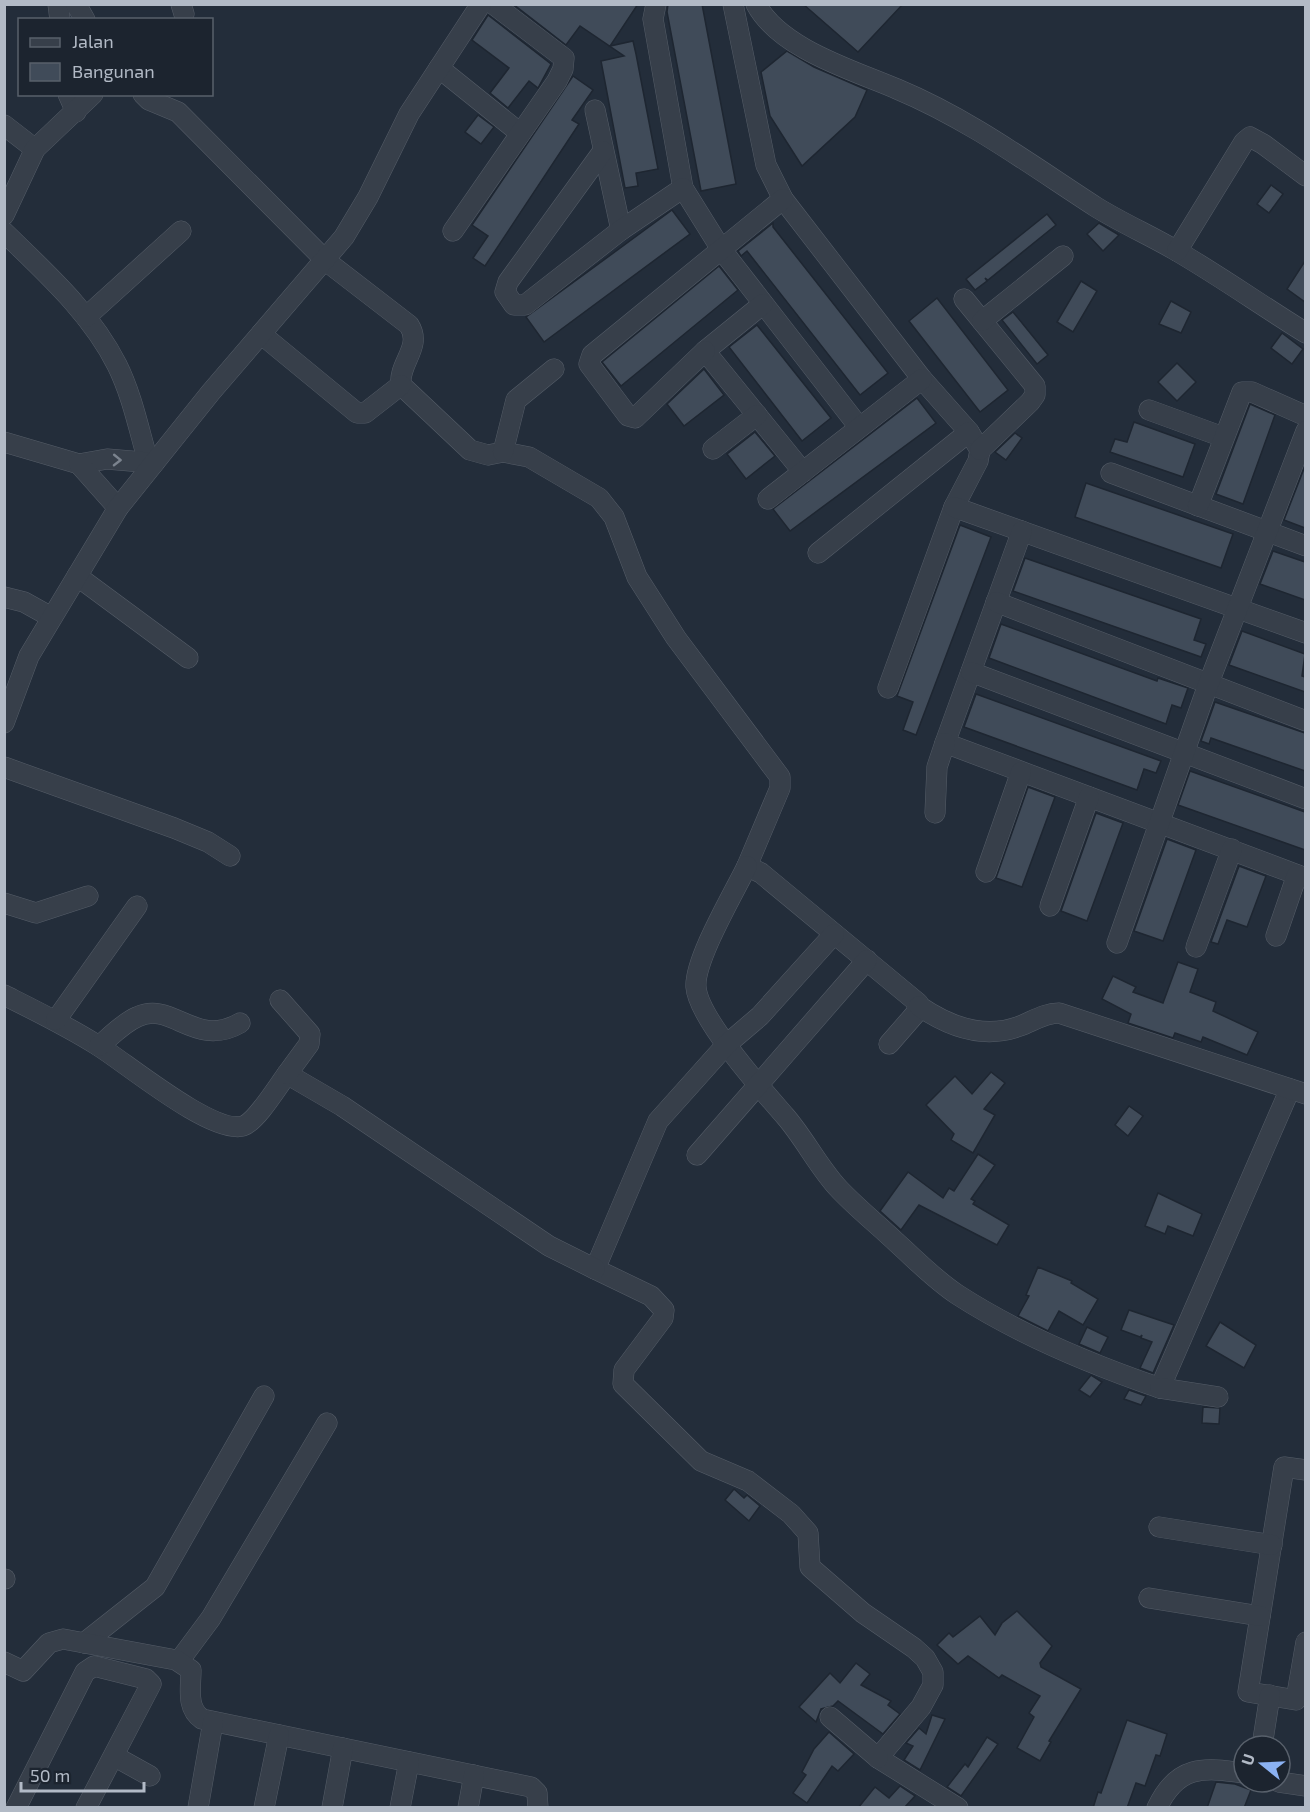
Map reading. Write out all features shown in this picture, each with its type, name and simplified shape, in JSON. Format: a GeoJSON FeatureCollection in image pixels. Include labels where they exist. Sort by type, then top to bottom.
{"type":"FeatureCollection","features":[{"type":"Feature","properties":{"kind":"street"},"geometry":{"type":"LineString","coordinates":[[76,4],[84,18]]}},
{"type":"Feature","properties":{"kind":"street"},"geometry":{"type":"LineString","coordinates":[[4,723],[18,682],[51,617],[118,508],[151,462],[326,261],[357,219],[410,114],[481,4]]}},
{"type":"Feature","properties":{"kind":"street"},"geometry":{"type":"LineString","coordinates":[[453,231],[560,75],[564,58],[493,4]]}},
{"type":"Feature","properties":{"kind":"street"},"geometry":{"type":"LineString","coordinates":[[656,4],[653,19],[683,188],[721,249],[859,427]]}},
{"type":"Feature","properties":{"kind":"street"},"geometry":{"type":"LineString","coordinates":[[733,4],[766,165],[783,199],[922,379],[969,432],[980,450]]}},
{"type":"Feature","properties":{"kind":"street"},"geometry":{"type":"LineString","coordinates":[[756,4],[764,17],[791,39],[833,63],[899,90],[968,123],[1099,208],[1177,251],[1305,333]]}},
{"type":"Feature","properties":{"kind":"street"},"geometry":{"type":"LineString","coordinates":[[439,68],[520,133]]}},
{"type":"Feature","properties":{"kind":"street"},"geometry":{"type":"LineString","coordinates":[[4,215],[35,149],[72,103],[88,96]]}},
{"type":"Feature","properties":{"kind":"street"},"geometry":{"type":"LineString","coordinates":[[145,96],[149,100],[178,112],[326,261],[410,327],[413,345],[401,372],[401,385],[470,450],[488,455],[504,452],[540,462],[599,498],[608,507],[618,525],[637,577],[676,638],[780,777],[780,788],[747,866],[702,959],[695,980],[701,1005],[726,1044],[756,1085],[805,1141],[838,1188],[921,1266],[957,1294],[1011,1326],[1113,1372],[1160,1388],[1218,1397]]}},
{"type":"Feature","properties":{"kind":"street"},"geometry":{"type":"LineString","coordinates":[[595,110],[621,230]]}},
{"type":"Feature","properties":{"kind":"street"},"geometry":{"type":"LineString","coordinates":[[4,125],[35,149]]}},
{"type":"Feature","properties":{"kind":"street"},"geometry":{"type":"LineString","coordinates":[[1177,251],[1244,142],[1250,137],[1263,144],[1305,176]]}},
{"type":"Feature","properties":{"kind":"street"},"geometry":{"type":"LineString","coordinates":[[603,151],[508,282],[506,295],[517,307],[525,305],[621,230],[683,188]]}},
{"type":"Feature","properties":{"kind":"street"},"geometry":{"type":"LineString","coordinates":[[763,304],[705,351],[635,418],[628,416],[589,364],[592,355],[783,199]]}},
{"type":"Feature","properties":{"kind":"street"},"geometry":{"type":"LineString","coordinates":[[86,317],[181,231]]}},
{"type":"Feature","properties":{"kind":"street"},"geometry":{"type":"LineString","coordinates":[[4,232],[86,317],[118,368],[151,462]]}},
{"type":"Feature","properties":{"kind":"street"},"geometry":{"type":"LineString","coordinates":[[982,321],[1063,256]]}},
{"type":"Feature","properties":{"kind":"street"},"geometry":{"type":"LineString","coordinates":[[888,688],[954,507],[978,461],[980,450],[1035,395],[1035,386],[964,299]]}},
{"type":"Feature","properties":{"kind":"street"},"geometry":{"type":"LineString","coordinates":[[261,334],[357,413],[365,413],[401,385]]}},
{"type":"Feature","properties":{"kind":"street"},"geometry":{"type":"LineString","coordinates":[[705,351],[803,472]]}},
{"type":"Feature","properties":{"kind":"street"},"geometry":{"type":"LineString","coordinates":[[504,452],[516,400],[554,369]]}},
{"type":"Feature","properties":{"kind":"street"},"geometry":{"type":"LineString","coordinates":[[768,499],[922,379]]}},
{"type":"Feature","properties":{"kind":"street"},"geometry":{"type":"LineString","coordinates":[[1198,506],[1238,396],[1244,391],[1252,392],[1305,416]]}},
{"type":"Feature","properties":{"kind":"street"},"geometry":{"type":"LineString","coordinates":[[1149,410],[1223,437]]}},
{"type":"Feature","properties":{"kind":"street"},"geometry":{"type":"LineString","coordinates":[[713,449],[757,415]]}},
{"type":"Feature","properties":{"kind":"street"},"geometry":{"type":"LineString","coordinates":[[818,553],[969,432]]}},
{"type":"Feature","properties":{"kind":"street"},"geometry":{"type":"LineString","coordinates":[[1117,943],[1208,685],[1305,432]]}},
{"type":"Feature","properties":{"kind":"street"},"geometry":{"type":"LineString","coordinates":[[4,442],[79,464],[107,459],[151,462]]}},
{"type":"Feature","properties":{"kind":"street"},"geometry":{"type":"LineString","coordinates":[[79,464],[118,508]]}},
{"type":"Feature","properties":{"kind":"street"},"geometry":{"type":"LineString","coordinates":[[1112,473],[1305,546]]}},
{"type":"Feature","properties":{"kind":"street"},"geometry":{"type":"LineString","coordinates":[[954,507],[1305,633]]}},
{"type":"Feature","properties":{"kind":"street"},"geometry":{"type":"LineString","coordinates":[[935,813],[937,767],[1022,531]]}},
{"type":"Feature","properties":{"kind":"street"},"geometry":{"type":"LineString","coordinates":[[77,576],[188,658]]}},
{"type":"Feature","properties":{"kind":"street"},"geometry":{"type":"LineString","coordinates":[[4,597],[24,602],[51,617]]}},
{"type":"Feature","properties":{"kind":"street"},"geometry":{"type":"LineString","coordinates":[[996,602],[1305,721]]}},
{"type":"Feature","properties":{"kind":"street"},"geometry":{"type":"LineString","coordinates":[[971,672],[1305,799]]}},
{"type":"Feature","properties":{"kind":"street"},"geometry":{"type":"LineString","coordinates":[[945,743],[1301,876],[1276,936]]}},
{"type":"Feature","properties":{"kind":"street"},"geometry":{"type":"LineString","coordinates":[[4,767],[174,828],[208,842],[230,856]]}},
{"type":"Feature","properties":{"kind":"street"},"geometry":{"type":"LineString","coordinates":[[986,872],[1021,772]]}},
{"type":"Feature","properties":{"kind":"street"},"geometry":{"type":"LineString","coordinates":[[1050,906],[1089,796]]}},
{"type":"Feature","properties":{"kind":"street"},"geometry":{"type":"LineString","coordinates":[[1196,947],[1232,849]]}},
{"type":"Feature","properties":{"kind":"street"},"geometry":{"type":"LineString","coordinates":[[747,866],[761,873],[913,997],[918,1006],[939,1020],[968,1031],[982,1031],[1014,1028],[1048,1014],[1059,1013],[1298,1091],[1160,1388]]}},
{"type":"Feature","properties":{"kind":"street"},"geometry":{"type":"LineString","coordinates":[[4,903],[36,913],[88,896]]}},
{"type":"Feature","properties":{"kind":"street"},"geometry":{"type":"LineString","coordinates":[[56,1020],[137,906]]}},
{"type":"Feature","properties":{"kind":"street"},"geometry":{"type":"LineString","coordinates":[[595,1269],[658,1121],[726,1044],[760,1016],[834,934]]}},
{"type":"Feature","properties":{"kind":"street"},"geometry":{"type":"LineString","coordinates":[[697,1155],[867,960]]}},
{"type":"Feature","properties":{"kind":"street"},"geometry":{"type":"LineString","coordinates":[[4,995],[56,1020],[99,1046],[191,1109],[236,1127],[249,1124],[309,1044],[310,1034],[280,1000]]}},
{"type":"Feature","properties":{"kind":"street"},"geometry":{"type":"LineString","coordinates":[[889,1044],[916,1013],[918,1006]]}},
{"type":"Feature","properties":{"kind":"street"},"geometry":{"type":"LineString","coordinates":[[99,1046],[131,1020],[148,1013],[161,1014],[211,1032],[229,1029],[240,1023]]}},
{"type":"Feature","properties":{"kind":"street"},"geometry":{"type":"LineString","coordinates":[[287,1074],[342,1106],[549,1246],[651,1296],[664,1310],[663,1318],[624,1370],[623,1384],[701,1461],[748,1481],[791,1514],[808,1533],[810,1567],[863,1613],[914,1648],[930,1665],[933,1685],[921,1707],[878,1758]]}},
{"type":"Feature","properties":{"kind":"street"},"geometry":{"type":"LineString","coordinates":[[84,1643],[155,1587],[264,1396]]}},
{"type":"Feature","properties":{"kind":"street"},"geometry":{"type":"LineString","coordinates":[[179,1661],[211,1618],[327,1423]]}},
{"type":"Feature","properties":{"kind":"street"},"geometry":{"type":"LineString","coordinates":[[1305,1470],[1284,1467],[1248,1692],[1296,1700],[1305,1642]]}},
{"type":"Feature","properties":{"kind":"street"},"geometry":{"type":"LineString","coordinates":[[1159,1527],[1272,1545]]}},
{"type":"Feature","properties":{"kind":"street"},"geometry":{"type":"LineString","coordinates":[[1149,1598],[1260,1616]]}},
{"type":"Feature","properties":{"kind":"street"},"geometry":{"type":"LineString","coordinates":[[4,1662],[23,1671],[49,1643],[63,1639],[179,1661],[191,1670],[190,1703],[194,1713],[202,1719],[531,1787],[537,1793],[538,1808]]}},
{"type":"Feature","properties":{"kind":"street"},"geometry":{"type":"LineString","coordinates":[[16,1808],[85,1672],[94,1666],[147,1679],[151,1684],[86,1808]]}},
{"type":"Feature","properties":{"kind":"street"},"geometry":{"type":"LineString","coordinates":[[1264,1734],[1270,1695]]}},
{"type":"Feature","properties":{"kind":"street"},"geometry":{"type":"LineString","coordinates":[[830,1717],[878,1758],[958,1808]]}},
{"type":"Feature","properties":{"kind":"street"},"geometry":{"type":"LineString","coordinates":[[198,1808],[213,1722]]}},
{"type":"Feature","properties":{"kind":"street"},"geometry":{"type":"LineString","coordinates":[[264,1808],[279,1735]]}},
{"type":"Feature","properties":{"kind":"street"},"geometry":{"type":"LineString","coordinates":[[332,1808],[343,1748]]}},
{"type":"Feature","properties":{"kind":"street"},"geometry":{"type":"LineString","coordinates":[[114,1756],[150,1776]]}},
{"type":"Feature","properties":{"kind":"street"},"geometry":{"type":"LineString","coordinates":[[400,1808],[409,1762]]}},
{"type":"Feature","properties":{"kind":"street"},"geometry":{"type":"LineString","coordinates":[[1157,1808],[1164,1793],[1173,1784],[1197,1769],[1232,1772]]}},
{"type":"Feature","properties":{"kind":"street"},"geometry":{"type":"LineString","coordinates":[[468,1808],[474,1775]]}},
{"type":"Feature","properties":{"kind":"building"},"geometry":{"type":"Polygon","coordinates":[[[513,4],[638,4],[610,46],[633,41],[636,54],[658,169],[636,173],[638,186],[625,188],[601,61],[624,56],[580,26],[566,45],[513,4]]]}},
{"type":"Feature","properties":{"kind":"building"},"geometry":{"type":"Polygon","coordinates":[[[668,4],[702,4],[736,184],[701,191],[667,12],[668,4]]]}},
{"type":"Feature","properties":{"kind":"building"},"geometry":{"type":"Polygon","coordinates":[[[803,4],[903,4],[858,52],[803,4]]]}},
{"type":"Feature","properties":{"kind":"building"},"geometry":{"type":"Polygon","coordinates":[[[488,15],[551,64],[538,88],[529,81],[508,108],[490,93],[509,68],[472,40],[488,15]]]}},
{"type":"Feature","properties":{"kind":"building"},"geometry":{"type":"Polygon","coordinates":[[[787,51],[814,67],[867,90],[855,117],[802,166],[770,116],[761,72],[787,51]]]}},
{"type":"Feature","properties":{"kind":"building"},"geometry":{"type":"Polygon","coordinates":[[[573,76],[593,90],[572,120],[579,124],[485,266],[473,258],[488,236],[472,225],[573,76]]]}},
{"type":"Feature","properties":{"kind":"building"},"geometry":{"type":"Polygon","coordinates":[[[478,115],[494,127],[481,144],[465,132],[478,115]]]}},
{"type":"Feature","properties":{"kind":"building"},"geometry":{"type":"Polygon","coordinates":[[[1271,185],[1283,194],[1269,213],[1257,204],[1271,185]]]}},
{"type":"Feature","properties":{"kind":"building"},"geometry":{"type":"Polygon","coordinates":[[[672,210],[690,234],[544,342],[526,317],[672,210]]]}},
{"type":"Feature","properties":{"kind":"building"},"geometry":{"type":"Polygon","coordinates":[[[1047,214],[1056,225],[988,280],[985,278],[987,281],[975,290],[966,279],[1047,214]]]}},
{"type":"Feature","properties":{"kind":"building"},"geometry":{"type":"Polygon","coordinates":[[[773,223],[773,227],[888,373],[860,395],[747,251],[741,256],[738,251],[773,223]]]}},
{"type":"Feature","properties":{"kind":"building"},"geometry":{"type":"Polygon","coordinates":[[[1099,223],[1119,235],[1103,251],[1087,234],[1099,223]]]}},
{"type":"Feature","properties":{"kind":"building"},"geometry":{"type":"Polygon","coordinates":[[[1305,261],[1305,302],[1287,289],[1305,261]]]}},
{"type":"Feature","properties":{"kind":"building"},"geometry":{"type":"Polygon","coordinates":[[[719,266],[738,290],[621,386],[602,362],[719,266]]]}},
{"type":"Feature","properties":{"kind":"building"},"geometry":{"type":"Polygon","coordinates":[[[1081,281],[1097,291],[1073,332],[1057,322],[1081,281]]]}},
{"type":"Feature","properties":{"kind":"building"},"geometry":{"type":"Polygon","coordinates":[[[937,298],[1008,390],[980,412],[909,321],[937,298]]]}},
{"type":"Feature","properties":{"kind":"building"},"geometry":{"type":"Polygon","coordinates":[[[1171,301],[1191,312],[1181,333],[1159,324],[1171,301]]]}},
{"type":"Feature","properties":{"kind":"building"},"geometry":{"type":"Polygon","coordinates":[[[1013,312],[1048,355],[1037,364],[1002,320],[1013,312]]]}},
{"type":"Feature","properties":{"kind":"building"},"geometry":{"type":"Polygon","coordinates":[[[757,325],[831,418],[802,441],[729,347],[757,325]]]}},
{"type":"Feature","properties":{"kind":"building"},"geometry":{"type":"Polygon","coordinates":[[[1282,333],[1303,349],[1292,364],[1271,348],[1282,333]]]}},
{"type":"Feature","properties":{"kind":"building"},"geometry":{"type":"Polygon","coordinates":[[[1177,363],[1196,382],[1177,401],[1158,382],[1177,363]]]}},
{"type":"Feature","properties":{"kind":"building"},"geometry":{"type":"Polygon","coordinates":[[[704,369],[724,395],[684,426],[667,404],[704,369]]]}},
{"type":"Feature","properties":{"kind":"building"},"geometry":{"type":"Polygon","coordinates":[[[917,398],[936,423],[790,531],[773,509],[917,398]]]}},
{"type":"Feature","properties":{"kind":"building"},"geometry":{"type":"Polygon","coordinates":[[[1250,404],[1275,415],[1243,504],[1216,494],[1250,404]]]}},
{"type":"Feature","properties":{"kind":"building"},"geometry":{"type":"Polygon","coordinates":[[[1134,422],[1195,444],[1183,477],[1110,452],[1115,439],[1127,442],[1134,422]]]}},
{"type":"Feature","properties":{"kind":"building"},"geometry":{"type":"Polygon","coordinates":[[[755,432],[775,456],[746,479],[727,454],[755,432]]]}},
{"type":"Feature","properties":{"kind":"building"},"geometry":{"type":"Polygon","coordinates":[[[1015,433],[1022,438],[1006,460],[995,452],[1015,433]]]}},
{"type":"Feature","properties":{"kind":"building"},"geometry":{"type":"Polygon","coordinates":[[[1305,466],[1305,528],[1284,520],[1305,466]]]}},
{"type":"Feature","properties":{"kind":"building"},"geometry":{"type":"Polygon","coordinates":[[[1086,483],[1233,534],[1221,568],[1075,517],[1086,483]]]}},
{"type":"Feature","properties":{"kind":"building"},"geometry":{"type":"Polygon","coordinates":[[[960,525],[991,537],[916,735],[903,730],[913,702],[897,696],[960,525]]]}},
{"type":"Feature","properties":{"kind":"building"},"geometry":{"type":"Polygon","coordinates":[[[1273,551],[1305,562],[1305,600],[1260,584],[1273,551]]]}},
{"type":"Feature","properties":{"kind":"building"},"geometry":{"type":"Polygon","coordinates":[[[1025,558],[1201,619],[1194,640],[1206,644],[1201,657],[1013,591],[1025,558]]]}},
{"type":"Feature","properties":{"kind":"building"},"geometry":{"type":"Polygon","coordinates":[[[1001,624],[1157,681],[1158,678],[1188,688],[1181,708],[1172,705],[1166,724],[989,658],[1001,624]]]}},
{"type":"Feature","properties":{"kind":"building"},"geometry":{"type":"Polygon","coordinates":[[[1242,631],[1305,654],[1302,676],[1305,677],[1305,692],[1229,665],[1242,631]]]}},
{"type":"Feature","properties":{"kind":"building"},"geometry":{"type":"Polygon","coordinates":[[[976,694],[1161,761],[1156,773],[1144,769],[1137,790],[964,727],[976,694]]]}},
{"type":"Feature","properties":{"kind":"building"},"geometry":{"type":"Polygon","coordinates":[[[1215,702],[1305,733],[1305,771],[1211,738],[1209,744],[1201,741],[1215,702]]]}},
{"type":"Feature","properties":{"kind":"building"},"geometry":{"type":"Polygon","coordinates":[[[1190,771],[1305,812],[1305,850],[1178,805],[1190,771]]]}},
{"type":"Feature","properties":{"kind":"building"},"geometry":{"type":"Polygon","coordinates":[[[1028,787],[1055,797],[1022,887],[996,878],[1028,787]]]}},
{"type":"Feature","properties":{"kind":"building"},"geometry":{"type":"Polygon","coordinates":[[[1096,813],[1123,823],[1087,921],[1061,911],[1096,813]]]}},
{"type":"Feature","properties":{"kind":"building"},"geometry":{"type":"Polygon","coordinates":[[[1167,839],[1196,850],[1163,941],[1134,931],[1167,839]]]}},
{"type":"Feature","properties":{"kind":"building"},"geometry":{"type":"Polygon","coordinates":[[[1239,866],[1266,876],[1247,927],[1227,920],[1218,944],[1211,942],[1239,866]]]}},
{"type":"Feature","properties":{"kind":"building"},"geometry":{"type":"Polygon","coordinates":[[[1178,962],[1198,969],[1190,992],[1216,1002],[1213,1011],[1258,1032],[1247,1055],[1203,1037],[1201,1042],[1175,1033],[1173,1038],[1128,1023],[1131,1014],[1102,999],[1113,976],[1136,987],[1133,992],[1163,1003],[1178,962]]]}},
{"type":"Feature","properties":{"kind":"building"},"geometry":{"type":"Polygon","coordinates":[[[991,1072],[1005,1083],[984,1109],[995,1115],[973,1153],[951,1140],[954,1134],[926,1105],[955,1076],[972,1094],[991,1072]]]}},
{"type":"Feature","properties":{"kind":"building"},"geometry":{"type":"Polygon","coordinates":[[[1129,1106],[1143,1116],[1128,1136],[1115,1125],[1129,1106]]]}},
{"type":"Feature","properties":{"kind":"building"},"geometry":{"type":"Polygon","coordinates":[[[978,1154],[995,1165],[971,1199],[975,1201],[973,1204],[1009,1225],[997,1245],[919,1205],[901,1230],[880,1211],[908,1172],[943,1198],[949,1188],[954,1191],[978,1154]]]}},
{"type":"Feature","properties":{"kind":"building"},"geometry":{"type":"Polygon","coordinates":[[[1158,1193],[1202,1214],[1193,1236],[1168,1226],[1165,1234],[1145,1226],[1158,1193]]]}},
{"type":"Feature","properties":{"kind":"building"},"geometry":{"type":"Polygon","coordinates":[[[1038,1267],[1072,1281],[1071,1283],[1098,1299],[1083,1325],[1059,1311],[1048,1331],[1018,1316],[1029,1296],[1026,1295],[1038,1267]]]}},
{"type":"Feature","properties":{"kind":"building"},"geometry":{"type":"Polygon","coordinates":[[[1129,1310],[1174,1325],[1153,1373],[1140,1368],[1152,1342],[1141,1338],[1142,1335],[1140,1337],[1121,1330],[1129,1310]]]}},
{"type":"Feature","properties":{"kind":"building"},"geometry":{"type":"Polygon","coordinates":[[[1220,1322],[1256,1345],[1244,1368],[1206,1346],[1220,1322]]]}},
{"type":"Feature","properties":{"kind":"building"},"geometry":{"type":"Polygon","coordinates":[[[1087,1327],[1108,1337],[1100,1353],[1079,1344],[1087,1327]]]}},
{"type":"Feature","properties":{"kind":"building"},"geometry":{"type":"Polygon","coordinates":[[[1091,1375],[1102,1382],[1090,1397],[1079,1390],[1091,1375]]]}},
{"type":"Feature","properties":{"kind":"building"},"geometry":{"type":"Polygon","coordinates":[[[1129,1390],[1146,1396],[1141,1405],[1124,1399],[1129,1390]]]}},
{"type":"Feature","properties":{"kind":"building"},"geometry":{"type":"Polygon","coordinates":[[[1203,1407],[1220,1408],[1219,1424],[1202,1423],[1203,1407]]]}},
{"type":"Feature","properties":{"kind":"building"},"geometry":{"type":"Polygon","coordinates":[[[734,1489],[744,1498],[747,1495],[760,1506],[749,1521],[725,1500],[734,1489]]]}},
{"type":"Feature","properties":{"kind":"building"},"geometry":{"type":"Polygon","coordinates":[[[1017,1611],[1052,1646],[1040,1663],[1041,1667],[1081,1689],[1049,1741],[1051,1742],[1040,1761],[1017,1748],[1034,1717],[1029,1713],[1040,1696],[1002,1675],[999,1678],[968,1656],[958,1664],[937,1645],[949,1633],[953,1637],[980,1616],[995,1635],[1002,1623],[1017,1611]]]}},
{"type":"Feature","properties":{"kind":"building"},"geometry":{"type":"Polygon","coordinates":[[[856,1663],[870,1674],[861,1685],[891,1701],[888,1705],[900,1714],[883,1734],[838,1701],[833,1706],[821,1709],[816,1722],[799,1707],[830,1673],[840,1683],[856,1663]]]}},
{"type":"Feature","properties":{"kind":"building"},"geometry":{"type":"Polygon","coordinates":[[[932,1715],[945,1719],[920,1770],[904,1760],[913,1746],[906,1743],[919,1728],[926,1734],[932,1715]]]}},
{"type":"Feature","properties":{"kind":"building"},"geometry":{"type":"Polygon","coordinates":[[[1127,1720],[1167,1734],[1160,1756],[1156,1755],[1145,1786],[1136,1783],[1127,1808],[1093,1808],[1098,1792],[1101,1793],[1127,1720]]]}},
{"type":"Feature","properties":{"kind":"building"},"geometry":{"type":"Polygon","coordinates":[[[829,1732],[854,1754],[838,1771],[832,1766],[807,1803],[793,1793],[806,1775],[802,1772],[814,1749],[829,1732]]]}},
{"type":"Feature","properties":{"kind":"building"},"geometry":{"type":"Polygon","coordinates":[[[987,1737],[998,1744],[961,1796],[947,1787],[965,1764],[968,1767],[987,1737]]]}},
{"type":"Feature","properties":{"kind":"building"},"geometry":{"type":"Polygon","coordinates":[[[1216,1782],[1232,1784],[1232,1794],[1249,1794],[1244,1808],[1207,1808],[1216,1782]]]}},
{"type":"Feature","properties":{"kind":"building"},"geometry":{"type":"Polygon","coordinates":[[[900,1786],[915,1796],[904,1808],[858,1808],[875,1787],[889,1798],[900,1786]]]}}]}
